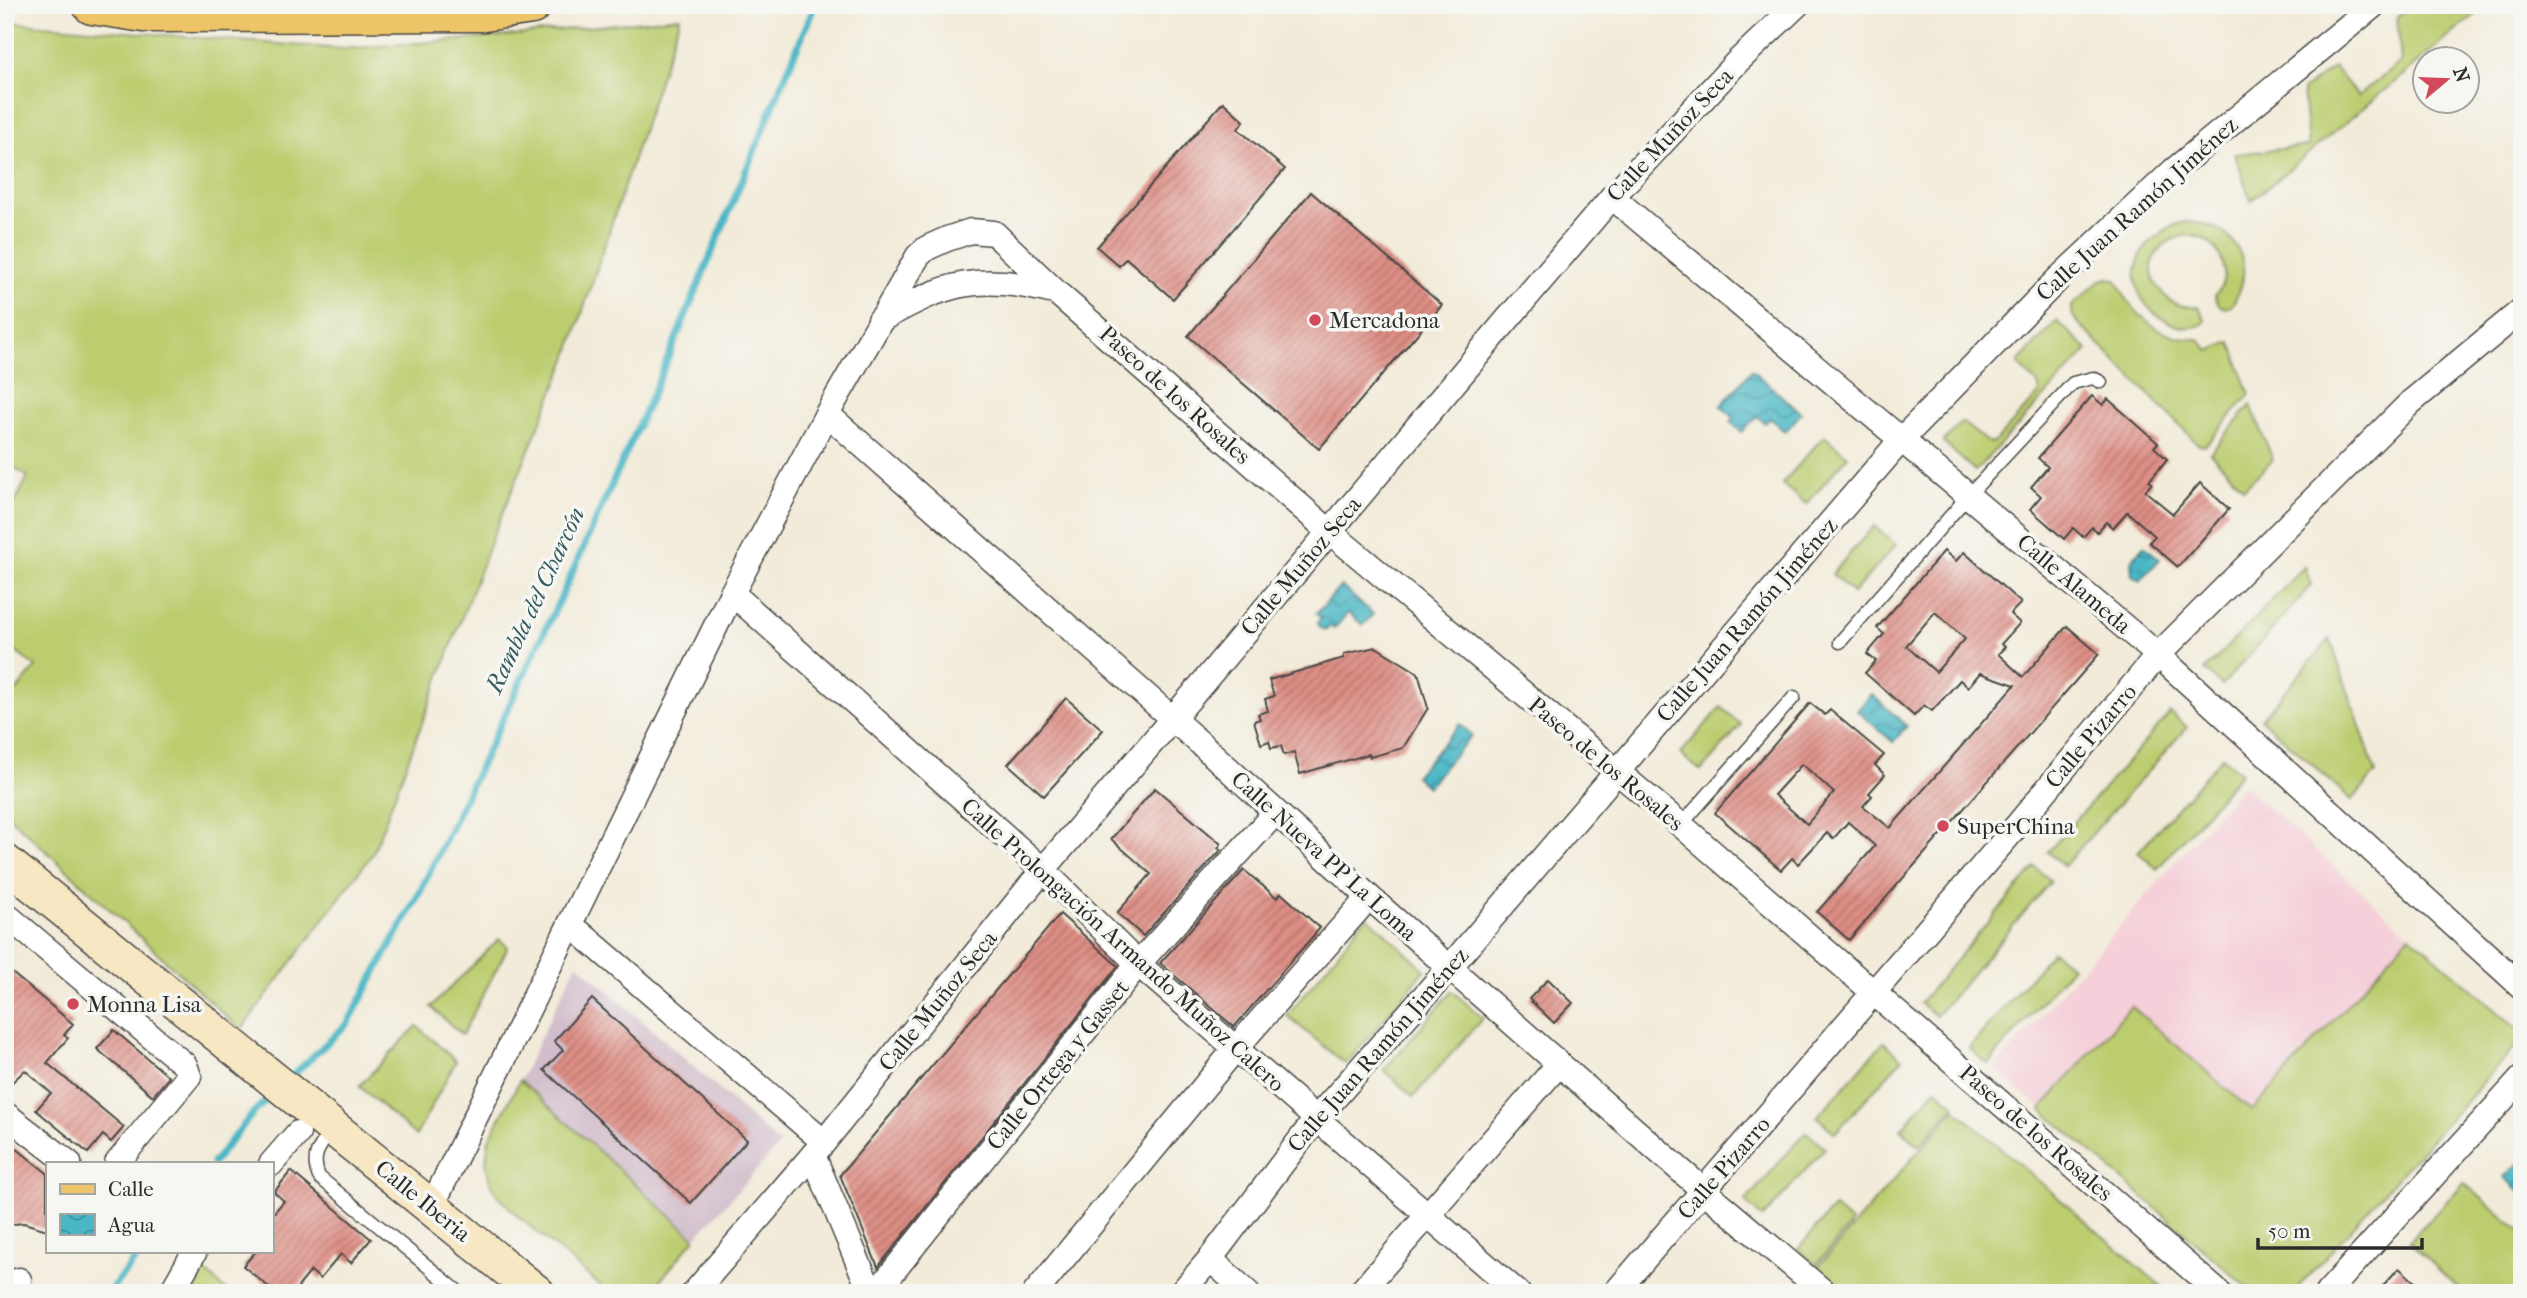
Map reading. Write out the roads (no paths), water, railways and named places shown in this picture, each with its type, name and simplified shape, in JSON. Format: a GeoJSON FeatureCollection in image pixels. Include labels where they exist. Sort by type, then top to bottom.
{"type":"FeatureCollection","features":[{"type":"Feature","properties":{"kind":"main road"},"geometry":{"type":"LineString","coordinates":[[92,5],[144,13],[484,12],[533,5]]}},
{"type":"Feature","properties":{"kind":"main road","name":"Calle Iberia"},"geometry":{"type":"LineString","coordinates":[[5,862],[208,1026],[314,1124],[431,1208],[537,1293]]}},
{"type":"Feature","properties":{"kind":"street","name":"Calle Muñoz Seca"},"geometry":{"type":"LineString","coordinates":[[694,1293],[818,1149],[1043,870],[1612,197],[1737,62],[1797,5]]}},
{"type":"Feature","properties":{"kind":"street","name":"Calle Juan Ramón Jiménez"},"geometry":{"type":"LineString","coordinates":[[1181,1293],[1316,1119],[1449,968],[1900,440],[2059,278],[2173,171],[2374,5]]}},
{"type":"Feature","properties":{"kind":"street","name":"Calle Alameda"},"geometry":{"type":"LineString","coordinates":[[1612,197],[2158,654],[2522,987]]}},
{"type":"Feature","properties":{"kind":"street","name":"Paseo de los Rosales"},"geometry":{"type":"LineString","coordinates":[[879,321],[918,256],[927,248],[971,231],[994,233],[1057,293],[1330,532],[1681,825],[2219,1293]]}},
{"type":"Feature","properties":{"kind":"street"},"geometry":{"type":"LineString","coordinates":[[431,1208],[732,593],[879,321],[930,293],[960,284],[1021,284],[1057,293]]}},
{"type":"Feature","properties":{"kind":"street","name":"Calle Pizarro"},"geometry":{"type":"LineString","coordinates":[[1615,1293],[2010,834],[2158,654],[2411,402],[2522,310]]}},
{"type":"Feature","properties":{"kind":"street","name":"Calle Nueva PP La Loma"},"geometry":{"type":"LineString","coordinates":[[827,414],[1368,897],[1815,1289]]}},
{"type":"Feature","properties":{"kind":"street","name":"Calle Prolongación Armando Muñoz Calero"},"geometry":{"type":"LineString","coordinates":[[732,593],[1043,870],[1138,964],[1518,1293]]}},
{"type":"Feature","properties":{"kind":"street","name":"Calle Ortega y Gasset"},"geometry":{"type":"LineString","coordinates":[[873,1293],[1138,964],[1275,813]]}},
{"type":"Feature","properties":{"kind":"street"},"geometry":{"type":"LineString","coordinates":[[36,887],[7,920],[185,1065],[189,1076],[118,1162]]}},
{"type":"Feature","properties":{"kind":"street"},"geometry":{"type":"LineString","coordinates":[[1035,1293],[1234,1049],[1368,897]]}},
{"type":"Feature","properties":{"kind":"street"},"geometry":{"type":"LineString","coordinates":[[570,924],[818,1149],[873,1293]]}},
{"type":"Feature","properties":{"kind":"street"},"geometry":{"type":"LineString","coordinates":[[1360,1293],[1559,1064]]}},
{"type":"Feature","properties":{"kind":"street"},"geometry":{"type":"LineString","coordinates":[[2327,1293],[2522,1078]]}},
{"type":"Feature","properties":{"kind":"street"},"geometry":{"type":"LineString","coordinates":[[5,1114],[68,1162]]}},
{"type":"Feature","properties":{"kind":"street"},"geometry":{"type":"LineString","coordinates":[[273,1162],[314,1124]]}},
{"type":"Feature","properties":{"kind":"street"},"geometry":{"type":"LineString","coordinates":[[171,1293],[194,1252]]}},
{"type":"Feature","properties":{"kind":"street"},"geometry":{"type":"LineString","coordinates":[[1210,1259],[1248,1293]]}},
{"type":"Feature","properties":{"kind":"lane"},"geometry":{"type":"LineString","coordinates":[[1840,642],[1968,496],[2073,383],[2094,378],[2101,382]]}},
{"type":"Feature","properties":{"kind":"lane"},"geometry":{"type":"LineString","coordinates":[[1681,825],[1794,697]]}},
{"type":"Feature","properties":{"kind":"lane"},"geometry":{"type":"LineString","coordinates":[[314,1124],[319,1148],[314,1166],[318,1177],[460,1293]]}},
{"type":"Feature","properties":{"kind":"water"},"geometry":{"type":"Polygon","coordinates":[[[1752,370],[1801,413],[1785,432],[1770,418],[1765,423],[1757,416],[1742,432],[1731,422],[1734,418],[1721,406],[1752,370]]]}},
{"type":"Feature","properties":{"kind":"water"},"geometry":{"type":"Polygon","coordinates":[[[2144,546],[2160,559],[2140,581],[2132,575],[2131,561],[2144,546]]]}},
{"type":"Feature","properties":{"kind":"water"},"geometry":{"type":"Polygon","coordinates":[[[1341,586],[1373,614],[1363,625],[1348,613],[1334,629],[1330,626],[1326,630],[1320,628],[1317,623],[1321,618],[1316,614],[1341,586]]]}},
{"type":"Feature","properties":{"kind":"water"},"geometry":{"type":"Polygon","coordinates":[[[1871,694],[1907,726],[1893,742],[1857,711],[1871,694]]]}},
{"type":"Feature","properties":{"kind":"water"},"geometry":{"type":"Polygon","coordinates":[[[1460,724],[1472,735],[1427,787],[1415,776],[1460,724]]]}},
{"type":"Feature","properties":{"kind":"water"},"geometry":{"type":"Polygon","coordinates":[[[2518,1164],[2522,1167],[2522,1193],[2505,1177],[2518,1164]]]}},
{"type":"Feature","properties":{"kind":"waterway","name":"Rambla del Charcón"},"geometry":{"type":"LineString","coordinates":[[288,1080],[348,1023],[420,892],[563,593],[658,382],[815,5]]}},
{"type":"Feature","properties":{"kind":"waterway","name":"Rambla del Charcón"},"geometry":{"type":"LineString","coordinates":[[214,1162],[254,1112],[274,1093]]}},
{"type":"Feature","properties":{"kind":"waterway","name":"Rambla del Charcón"},"geometry":{"type":"LineString","coordinates":[[108,1293],[141,1252]]}},
{"type":"Feature","properties":{"kind":"place","name":"Mercadona"},"geometry":{"type":"Point","coordinates":[1315,320]}},
{"type":"Feature","properties":{"kind":"place","name":"SuperChina"},"geometry":{"type":"Point","coordinates":[1943,826]}},
{"type":"Feature","properties":{"kind":"place","name":"Monna Lisa"},"geometry":{"type":"Point","coordinates":[73,1004]}}]}
